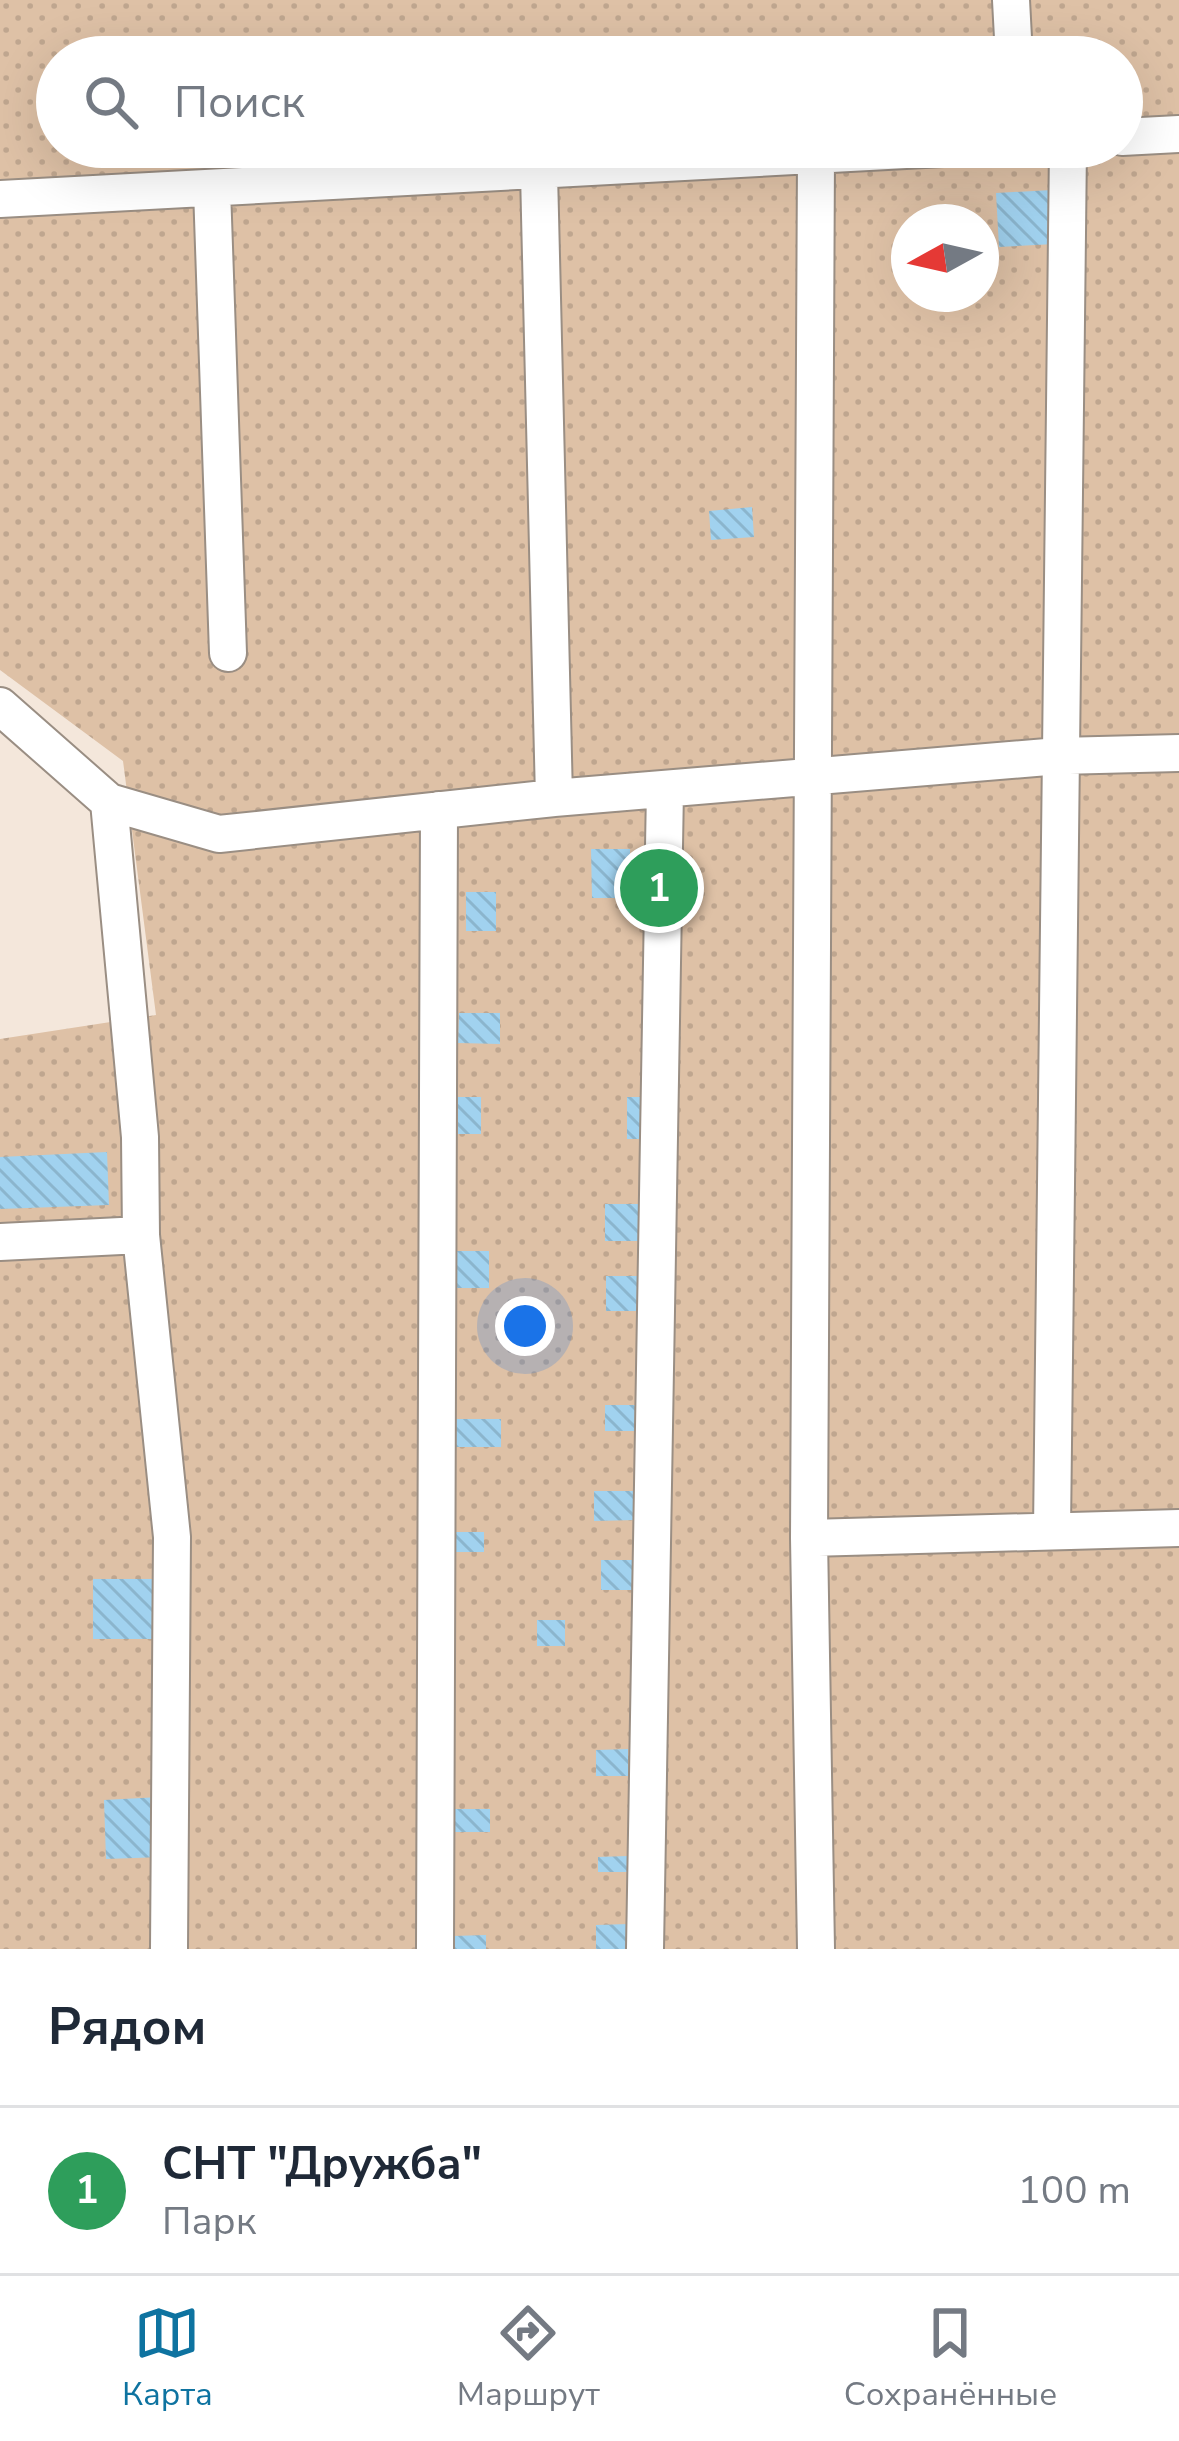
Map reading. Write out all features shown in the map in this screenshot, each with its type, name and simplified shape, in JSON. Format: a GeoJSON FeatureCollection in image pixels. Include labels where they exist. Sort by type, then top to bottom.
{"type":"FeatureCollection","features":[{"type":"Feature","properties":{"kind":"street"},"geometry":{"type":"LineString","coordinates":[[1011,0],[1014,36]]}},
{"type":"Feature","properties":{"kind":"street"},"geometry":{"type":"LineString","coordinates":[[1143,136],[1179,134]]}},
{"type":"Feature","properties":{"kind":"street"},"geometry":{"type":"LineString","coordinates":[[0,199],[620,168]]}},
{"type":"Feature","properties":{"kind":"street"},"geometry":{"type":"LineString","coordinates":[[816,168],[809,1538],[816,1949]]}},
{"type":"Feature","properties":{"kind":"street"},"geometry":{"type":"LineString","coordinates":[[1052,1531],[1068,168]]}},
{"type":"Feature","properties":{"kind":"street"},"geometry":{"type":"LineString","coordinates":[[539,173],[554,798]]}},
{"type":"Feature","properties":{"kind":"street"},"geometry":{"type":"LineString","coordinates":[[212,189],[228,652]]}},
{"type":"Feature","properties":{"kind":"street"},"geometry":{"type":"LineString","coordinates":[[0,706],[109,802],[219,834],[554,798],[1059,756],[1179,753]]}},
{"type":"Feature","properties":{"kind":"street"},"geometry":{"type":"LineString","coordinates":[[645,1949],[665,789]]}},
{"type":"Feature","properties":{"kind":"street"},"geometry":{"type":"LineString","coordinates":[[109,802],[140,1137],[141,1235],[172,1537],[169,1949]]}},
{"type":"Feature","properties":{"kind":"street"},"geometry":{"type":"LineString","coordinates":[[435,1949],[439,810]]}},
{"type":"Feature","properties":{"kind":"street"},"geometry":{"type":"LineString","coordinates":[[0,1242],[141,1235]]}},
{"type":"Feature","properties":{"kind":"street"},"geometry":{"type":"LineString","coordinates":[[809,1538],[1179,1528]]}},
{"type":"Feature","properties":{"kind":"shaded area"},"geometry":{"type":"Polygon","coordinates":[[[0,0],[1179,0],[1179,1949],[0,1949],[0,1039],[156,1015],[123,761],[0,670],[0,0]]]}},
{"type":"Feature","properties":{"kind":"building"},"geometry":{"type":"Polygon","coordinates":[[[1052,190],[1055,244],[999,247],[996,193],[1052,190]]]}},
{"type":"Feature","properties":{"kind":"building"},"geometry":{"type":"Polygon","coordinates":[[[752,507],[754,537],[711,540],[709,511],[752,507]]]}},
{"type":"Feature","properties":{"kind":"building"},"geometry":{"type":"Polygon","coordinates":[[[591,849],[630,849],[630,898],[592,898],[591,849]]]}},
{"type":"Feature","properties":{"kind":"building"},"geometry":{"type":"Polygon","coordinates":[[[466,892],[496,892],[496,931],[466,931],[466,892]]]}},
{"type":"Feature","properties":{"kind":"building"},"geometry":{"type":"Polygon","coordinates":[[[459,1013],[500,1013],[500,1044],[458,1043],[459,1013]]]}},
{"type":"Feature","properties":{"kind":"building"},"geometry":{"type":"Polygon","coordinates":[[[458,1097],[481,1097],[481,1134],[458,1134],[458,1097]]]}},
{"type":"Feature","properties":{"kind":"building"},"geometry":{"type":"Polygon","coordinates":[[[627,1097],[650,1097],[650,1139],[627,1139],[627,1097]]]}},
{"type":"Feature","properties":{"kind":"building"},"geometry":{"type":"Polygon","coordinates":[[[107,1152],[109,1205],[0,1209],[0,1157],[107,1152]]]}},
{"type":"Feature","properties":{"kind":"building"},"geometry":{"type":"Polygon","coordinates":[[[605,1204],[642,1204],[642,1241],[605,1241],[605,1204]]]}},
{"type":"Feature","properties":{"kind":"building"},"geometry":{"type":"Polygon","coordinates":[[[449,1251],[489,1251],[489,1288],[449,1288],[449,1251]]]}},
{"type":"Feature","properties":{"kind":"building"},"geometry":{"type":"Polygon","coordinates":[[[606,1276],[642,1276],[642,1311],[606,1311],[606,1276]]]}},
{"type":"Feature","properties":{"kind":"building"},"geometry":{"type":"Polygon","coordinates":[[[605,1405],[639,1405],[639,1431],[605,1431],[605,1405]]]}},
{"type":"Feature","properties":{"kind":"building"},"geometry":{"type":"Polygon","coordinates":[[[444,1419],[501,1419],[501,1447],[444,1447],[444,1419]]]}},
{"type":"Feature","properties":{"kind":"building"},"geometry":{"type":"Polygon","coordinates":[[[594,1491],[637,1491],[637,1520],[594,1521],[594,1491]]]}},
{"type":"Feature","properties":{"kind":"building"},"geometry":{"type":"Polygon","coordinates":[[[450,1532],[484,1532],[484,1552],[450,1552],[450,1532]]]}},
{"type":"Feature","properties":{"kind":"building"},"geometry":{"type":"Polygon","coordinates":[[[601,1560],[641,1560],[641,1590],[601,1590],[601,1560]]]}},
{"type":"Feature","properties":{"kind":"building"},"geometry":{"type":"Polygon","coordinates":[[[93,1579],[155,1579],[154,1639],[93,1639],[93,1579]]]}},
{"type":"Feature","properties":{"kind":"building"},"geometry":{"type":"Polygon","coordinates":[[[537,1620],[565,1620],[565,1646],[537,1646],[537,1620]]]}},
{"type":"Feature","properties":{"kind":"building"},"geometry":{"type":"Polygon","coordinates":[[[628,1749],[628,1776],[596,1776],[596,1750],[628,1749]]]}},
{"type":"Feature","properties":{"kind":"building"},"geometry":{"type":"Polygon","coordinates":[[[160,1797],[163,1857],[106,1859],[104,1800],[160,1797]]]}},
{"type":"Feature","properties":{"kind":"building"},"geometry":{"type":"Polygon","coordinates":[[[447,1809],[490,1809],[490,1832],[447,1832],[447,1809]]]}},
{"type":"Feature","properties":{"kind":"building"},"geometry":{"type":"Polygon","coordinates":[[[628,1856],[628,1872],[598,1872],[598,1857],[628,1856]]]}},
{"type":"Feature","properties":{"kind":"building"},"geometry":{"type":"Polygon","coordinates":[[[629,1924],[629,1949],[596,1949],[596,1925],[629,1924]]]}},
{"type":"Feature","properties":{"kind":"building"},"geometry":{"type":"Polygon","coordinates":[[[486,1935],[486,1949],[453,1949],[453,1936],[486,1935]]]}},
{"type":"Feature","properties":{"kind":"place","name":"СНТ \"Дружба\""},"geometry":{"type":"Point","coordinates":[659,888]}}]}
